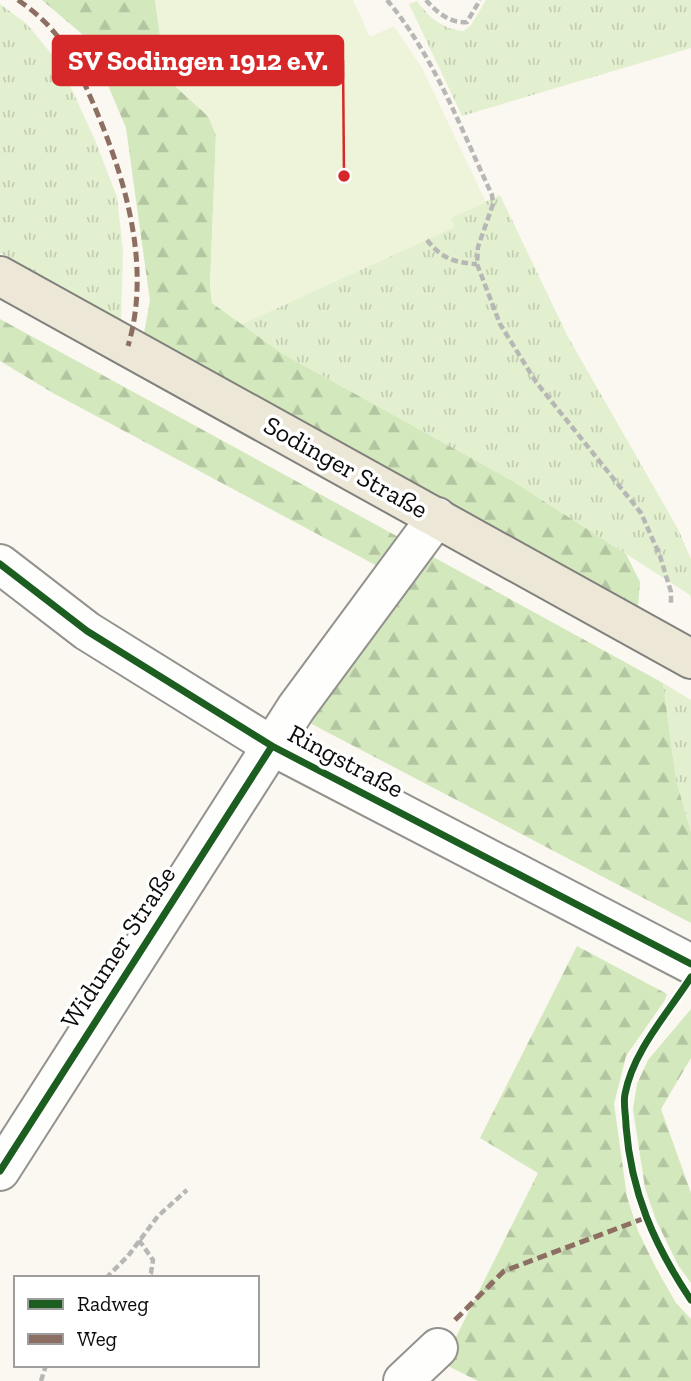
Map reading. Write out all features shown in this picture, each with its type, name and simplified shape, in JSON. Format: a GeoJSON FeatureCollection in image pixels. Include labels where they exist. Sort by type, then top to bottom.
{"type":"FeatureCollection","features":[{"type":"Feature","properties":{"kind":"main road","name":"Sodinger Straße"},"geometry":{"type":"LineString","coordinates":[[0,276],[691,659]]}},
{"type":"Feature","properties":{"kind":"street","name":"Widumer Straße"},"geometry":{"type":"LineString","coordinates":[[0,1171],[296,708],[437,517]]}},
{"type":"Feature","properties":{"kind":"street","name":"Ringstraße"},"geometry":{"type":"LineString","coordinates":[[0,564],[87,631],[272,746],[691,964]]}},
{"type":"Feature","properties":{"kind":"street"},"geometry":{"type":"LineString","coordinates":[[403,1381],[438,1349]]}},
{"type":"Feature","properties":{"kind":"path"},"geometry":{"type":"LineString","coordinates":[[387,0],[429,63],[492,195],[493,204],[478,247],[477,264],[500,324],[536,382],[641,513],[660,556],[672,603]]}},
{"type":"Feature","properties":{"kind":"path"},"geometry":{"type":"LineString","coordinates":[[426,0],[440,13],[459,23],[467,22],[480,0]]}},
{"type":"Feature","properties":{"kind":"path"},"geometry":{"type":"LineString","coordinates":[[427,240],[436,252],[449,260],[477,264]]}},
{"type":"Feature","properties":{"kind":"path"},"geometry":{"type":"LineString","coordinates":[[109,1276],[158,1216],[187,1189]]}},
{"type":"Feature","properties":{"kind":"path"},"geometry":{"type":"LineString","coordinates":[[139,1240],[153,1260],[149,1276]]}},
{"type":"Feature","properties":{"kind":"green space"},"geometry":{"type":"Polygon","coordinates":[[[42,0],[155,0],[166,78],[208,116],[216,135],[210,285],[212,303],[283,354],[511,480],[626,554],[640,582],[638,606],[144,333],[150,301],[126,128],[89,40],[42,0]]]}},
{"type":"Feature","properties":{"kind":"green space"},"geometry":{"type":"Polygon","coordinates":[[[155,0],[353,0],[370,37],[394,26],[422,68],[486,202],[451,218],[455,227],[242,324],[212,303],[210,285],[216,135],[208,116],[166,78],[155,0]]]}},
{"type":"Feature","properties":{"kind":"green space"},"geometry":{"type":"Polygon","coordinates":[[[486,0],[691,0],[691,48],[462,116],[409,4],[417,1],[437,22],[464,31],[471,25],[486,0]]]}},
{"type":"Feature","properties":{"kind":"green space"},"geometry":{"type":"Polygon","coordinates":[[[0,4],[27,24],[61,66],[95,140],[117,197],[123,251],[121,320],[0,253],[0,4]]]}},
{"type":"Feature","properties":{"kind":"green space"},"geometry":{"type":"Polygon","coordinates":[[[500,195],[568,337],[678,529],[691,559],[691,599],[690,595],[511,480],[283,354],[242,324],[454,227],[450,218],[500,195]]]}},
{"type":"Feature","properties":{"kind":"green space"},"geometry":{"type":"Polygon","coordinates":[[[0,319],[402,539],[381,568],[53,393],[0,361],[0,319]]]}},
{"type":"Feature","properties":{"kind":"green space"},"geometry":{"type":"Polygon","coordinates":[[[426,553],[663,683],[676,780],[691,832],[691,923],[306,721],[426,553]]]}},
{"type":"Feature","properties":{"kind":"green space"},"geometry":{"type":"Polygon","coordinates":[[[663,683],[691,700],[691,832],[676,780],[663,683]]]}},
{"type":"Feature","properties":{"kind":"green space"},"geometry":{"type":"Polygon","coordinates":[[[577,946],[667,994],[626,1056],[614,1104],[627,1197],[638,1231],[676,1303],[691,1319],[691,1381],[478,1381],[448,1366],[456,1356],[450,1349],[538,1173],[480,1138],[577,946]]]}},
{"type":"Feature","properties":{"kind":"green space"},"geometry":{"type":"Polygon","coordinates":[[[691,1009],[691,1058],[661,1109],[691,1193],[691,1283],[678,1265],[656,1220],[645,1188],[633,1109],[637,1084],[648,1060],[691,1009]]]}},
{"type":"Feature","properties":{"kind":"marked path"},"geometry":{"type":"LineString","coordinates":[[18,0],[46,23],[66,48],[89,94],[115,161],[132,222],[136,253],[135,316],[128,346]]}},
{"type":"Feature","properties":{"kind":"marked path"},"geometry":{"type":"LineString","coordinates":[[455,1320],[504,1271],[645,1218]]}},
{"type":"Feature","properties":{"kind":"cycle path"},"geometry":{"type":"LineString","coordinates":[[0,564],[87,631],[272,746],[691,964]]}},
{"type":"Feature","properties":{"kind":"cycle path"},"geometry":{"type":"LineString","coordinates":[[0,1171],[272,746]]}},
{"type":"Feature","properties":{"kind":"cycle path"},"geometry":{"type":"LineString","coordinates":[[691,977],[643,1048],[629,1078],[624,1101],[633,1173],[646,1217],[666,1259],[691,1300]]}},
{"type":"Feature","properties":{"kind":"place","name":"SV Sodingen 1912 e.V."},"geometry":{"type":"Point","coordinates":[344,176]}}]}
